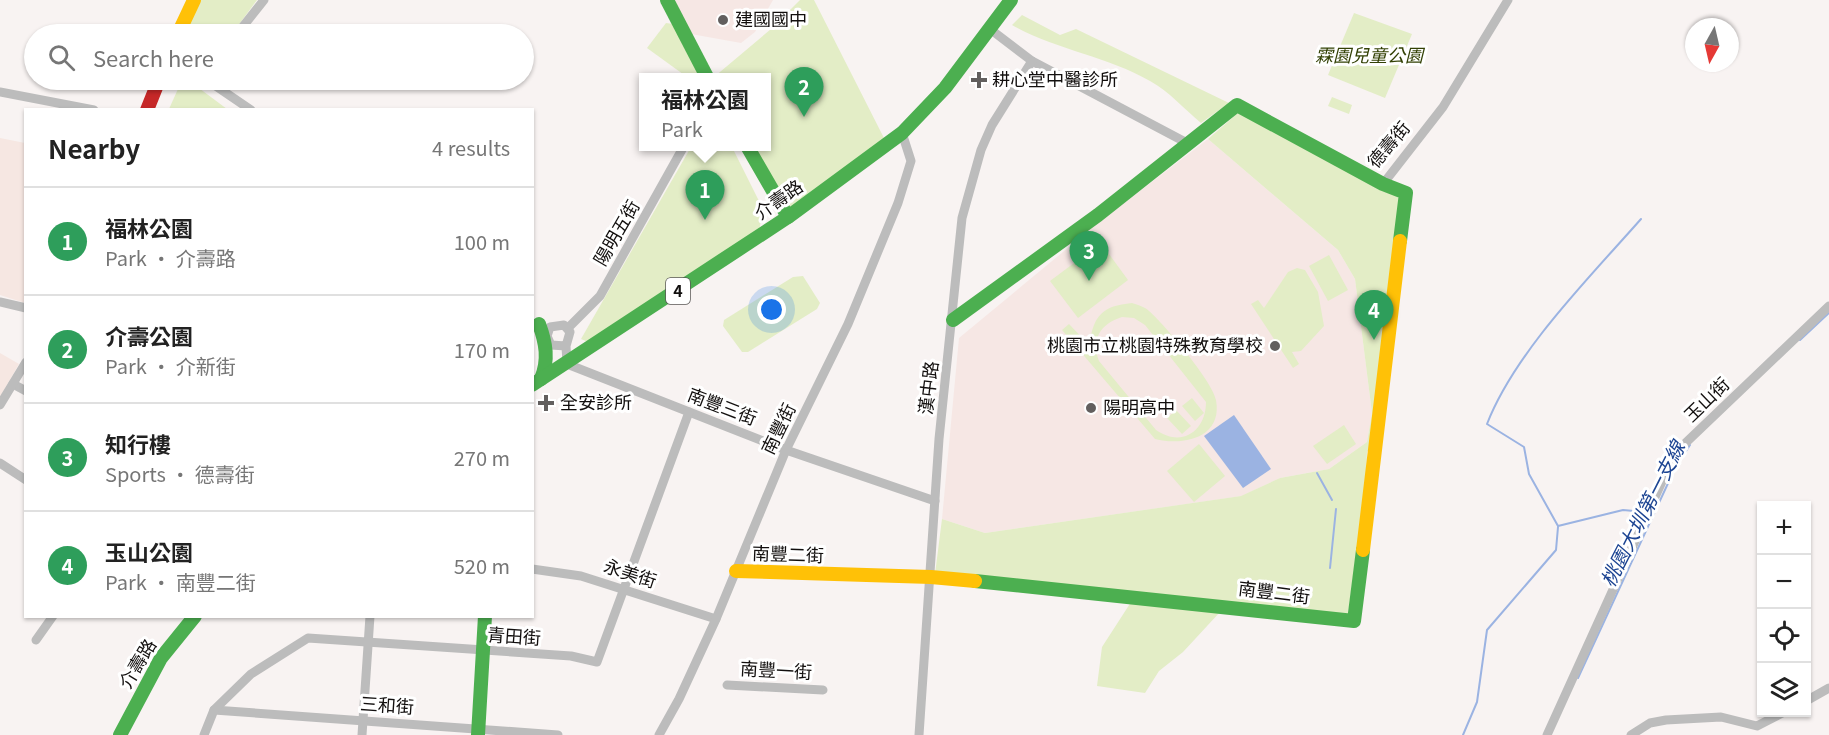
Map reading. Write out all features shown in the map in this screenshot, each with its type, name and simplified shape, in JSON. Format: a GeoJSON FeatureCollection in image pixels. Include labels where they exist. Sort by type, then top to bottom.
{"type":"FeatureCollection","features":[{"type":"Feature","properties":{"kind":"street"},"geometry":{"type":"LineString","coordinates":[[183,24],[194,0]]}},
{"type":"Feature","properties":{"kind":"street"},"geometry":{"type":"LineString","coordinates":[[245,24],[264,0]]}},
{"type":"Feature","properties":{"kind":"street"},"geometry":{"type":"LineString","coordinates":[[667,0],[704,73]]}},
{"type":"Feature","properties":{"kind":"street","name":"德壽街"},"geometry":{"type":"LineString","coordinates":[[953,320],[1080,229],[1237,105],[1383,184],[1443,107],[1508,0]]}},
{"type":"Feature","properties":{"kind":"street","name":"介壽路"},"geometry":{"type":"LineString","coordinates":[[537,381],[567,364],[788,216],[902,134],[924,113],[1010,2]]}},
{"type":"Feature","properties":{"kind":"street"},"geometry":{"type":"LineString","coordinates":[[990,29],[1032,61],[1189,144]]}},
{"type":"Feature","properties":{"kind":"street","name":"漢中路"},"geometry":{"type":"LineString","coordinates":[[919,735],[935,501],[962,218],[970,185],[992,125],[1032,61]]}},
{"type":"Feature","properties":{"kind":"street"},"geometry":{"type":"LineString","coordinates":[[148,108],[155,90]]}},
{"type":"Feature","properties":{"kind":"street"},"geometry":{"type":"LineString","coordinates":[[222,90],[248,108]]}},
{"type":"Feature","properties":{"kind":"street"},"geometry":{"type":"LineString","coordinates":[[0,92],[84,108]]}},
{"type":"Feature","properties":{"kind":"street","name":"南豐街"},"geometry":{"type":"LineString","coordinates":[[659,735],[679,699],[716,619],[786,450],[848,324],[897,203],[911,161],[902,134]]}},
{"type":"Feature","properties":{"kind":"street","name":"陽明五街"},"geometry":{"type":"LineString","coordinates":[[568,328],[600,296],[682,151]]}},
{"type":"Feature","properties":{"kind":"street"},"geometry":{"type":"LineString","coordinates":[[749,151],[788,216]]}},
{"type":"Feature","properties":{"kind":"street","name":"南豐二街"},"geometry":{"type":"LineString","coordinates":[[736,571],[931,577],[1354,621],[1406,193],[1383,184]]}},
{"type":"Feature","properties":{"kind":"street"},"geometry":{"type":"LineString","coordinates":[[0,302],[24,308]]}},
{"type":"Feature","properties":{"kind":"street","name":"玉山街"},"geometry":{"type":"LineString","coordinates":[[1547,735],[1675,453],[1829,306]]}},
{"type":"Feature","properties":{"kind":"street"},"geometry":{"type":"LineString","coordinates":[[540,325],[559,324],[568,328],[571,337],[566,346],[567,364]]}},
{"type":"Feature","properties":{"kind":"street"},"geometry":{"type":"LineString","coordinates":[[540,325],[551,345],[566,346]]}},
{"type":"Feature","properties":{"kind":"street"},"geometry":{"type":"LineString","coordinates":[[537,381],[548,366],[546,344],[540,325]]}},
{"type":"Feature","properties":{"kind":"street","name":"南豐三街"},"geometry":{"type":"LineString","coordinates":[[567,364],[786,450],[935,501]]}},
{"type":"Feature","properties":{"kind":"street"},"geometry":{"type":"LineString","coordinates":[[0,405],[24,365]]}},
{"type":"Feature","properties":{"kind":"street"},"geometry":{"type":"LineString","coordinates":[[13,384],[24,390]]}},
{"type":"Feature","properties":{"kind":"street","name":"青田街"},"geometry":{"type":"LineString","coordinates":[[204,735],[214,710],[251,674],[308,638],[572,656],[597,662],[689,411]]}},
{"type":"Feature","properties":{"kind":"street"},"geometry":{"type":"LineString","coordinates":[[0,463],[24,479]]}},
{"type":"Feature","properties":{"kind":"street","name":"永美街"},"geometry":{"type":"LineString","coordinates":[[534,569],[561,571],[716,619]]}},
{"type":"Feature","properties":{"kind":"street"},"geometry":{"type":"LineString","coordinates":[[36,640],[52,618]]}},
{"type":"Feature","properties":{"kind":"street","name":"介壽路"},"geometry":{"type":"LineString","coordinates":[[120,735],[151,672],[170,644],[193,618]]}},
{"type":"Feature","properties":{"kind":"street"},"geometry":{"type":"LineString","coordinates":[[362,735],[370,618]]}},
{"type":"Feature","properties":{"kind":"street"},"geometry":{"type":"LineString","coordinates":[[478,732],[485,618]]}},
{"type":"Feature","properties":{"kind":"street","name":"南豐一街"},"geometry":{"type":"LineString","coordinates":[[727,685],[823,690]]}},
{"type":"Feature","properties":{"kind":"street"},"geometry":{"type":"LineString","coordinates":[[1811,697],[1829,688]]}},
{"type":"Feature","properties":{"kind":"street","name":"三和街"},"geometry":{"type":"LineString","coordinates":[[214,710],[478,732],[558,735]]}},
{"type":"Feature","properties":{"kind":"street"},"geometry":{"type":"LineString","coordinates":[[1631,735],[1650,723],[1666,720],[1721,717],[1757,726],[1775,717]]}},
{"type":"Feature","properties":{"kind":"shaded area","name":"建國國中"},"geometry":{"type":"Polygon","coordinates":[[[673,0],[773,0],[755,32],[741,43],[691,34],[673,0]]]}},
{"type":"Feature","properties":{"kind":"shaded area"},"geometry":{"type":"Polygon","coordinates":[[[0,138],[24,143],[24,303],[0,295],[0,138]]]}},
{"type":"Feature","properties":{"kind":"shaded area"},"geometry":{"type":"Polygon","coordinates":[[[1208,139],[1338,250],[1355,279],[1372,413],[1367,442],[1329,469],[1280,478],[1242,496],[985,533],[942,519],[959,338],[1098,223],[1208,139]]]}},
{"type":"Feature","properties":{"kind":"shaded area"},"geometry":{"type":"Polygon","coordinates":[[[0,353],[19,364],[0,397],[0,353]]]}},
{"type":"Feature","properties":{"kind":"green space"},"geometry":{"type":"Polygon","coordinates":[[[195,0],[257,0],[239,24],[185,24],[195,0]]]}},
{"type":"Feature","properties":{"kind":"green space"},"geometry":{"type":"Polygon","coordinates":[[[800,0],[814,0],[886,142],[785,215],[751,151],[771,151],[771,73],[719,73],[771,29],[800,0]]]}},
{"type":"Feature","properties":{"kind":"green space","name":"霖園兒童公園"},"geometry":{"type":"Polygon","coordinates":[[[1354,13],[1412,34],[1385,98],[1328,75],[1354,13]]]}},
{"type":"Feature","properties":{"kind":"green space"},"geometry":{"type":"Polygon","coordinates":[[[1022,15],[1060,35],[1076,29],[1229,103],[1201,123],[1164,90],[1134,72],[1046,41],[1012,25],[1022,15]]]}},
{"type":"Feature","properties":{"kind":"green space"},"geometry":{"type":"Polygon","coordinates":[[[666,23],[673,24],[698,73],[681,73],[647,48],[666,23]]]}},
{"type":"Feature","properties":{"kind":"green space"},"geometry":{"type":"Polygon","coordinates":[[[178,90],[201,90],[226,108],[169,108],[178,90]]]}},
{"type":"Feature","properties":{"kind":"green space"},"geometry":{"type":"Polygon","coordinates":[[[1332,97],[1352,105],[1349,114],[1328,106],[1332,97]]]}},
{"type":"Feature","properties":{"kind":"green space"},"geometry":{"type":"Polygon","coordinates":[[[1238,113],[1391,192],[1401,200],[1373,445],[1367,452],[1366,478],[1348,614],[935,574],[942,519],[985,533],[1241,496],[1280,478],[1329,469],[1367,442],[1372,413],[1355,279],[1338,250],[1208,139],[1238,113]]]}},
{"type":"Feature","properties":{"kind":"green space"},"geometry":{"type":"Polygon","coordinates":[[[689,151],[734,151],[763,209],[759,231],[595,345],[581,339],[689,151]]]}},
{"type":"Feature","properties":{"kind":"green space"},"geometry":{"type":"Polygon","coordinates":[[[1101,243],[1128,280],[1078,318],[1050,281],[1101,243]]]}},
{"type":"Feature","properties":{"kind":"green space"},"geometry":{"type":"Polygon","coordinates":[[[1329,255],[1348,290],[1328,301],[1309,266],[1329,255]]]}},
{"type":"Feature","properties":{"kind":"green space"},"geometry":{"type":"Polygon","coordinates":[[[1297,268],[1305,270],[1318,292],[1324,326],[1301,351],[1292,352],[1299,364],[1293,368],[1251,304],[1258,300],[1264,308],[1288,272],[1297,268]]]}},
{"type":"Feature","properties":{"kind":"green space"},"geometry":{"type":"Polygon","coordinates":[[[803,276],[820,303],[817,309],[748,352],[742,352],[723,326],[724,320],[793,277],[803,276]]]}},
{"type":"Feature","properties":{"kind":"green space"},"geometry":{"type":"Polygon","coordinates":[[[1132,303],[1149,311],[1176,340],[1206,380],[1216,400],[1217,413],[1207,431],[1188,440],[1155,439],[1062,330],[1069,324],[1089,345],[1094,326],[1101,314],[1122,304],[1132,303]],[[1122,317],[1103,328],[1099,333],[1096,346],[1099,361],[1156,430],[1175,437],[1191,434],[1202,421],[1206,402],[1145,325],[1134,318],[1122,317]]]}},
{"type":"Feature","properties":{"kind":"green space"},"geometry":{"type":"Polygon","coordinates":[[[1192,398],[1204,413],[1195,421],[1182,406],[1192,398]]]}},
{"type":"Feature","properties":{"kind":"green space"},"geometry":{"type":"Polygon","coordinates":[[[1176,410],[1191,426],[1182,434],[1167,418],[1176,410]]]}},
{"type":"Feature","properties":{"kind":"green space"},"geometry":{"type":"Polygon","coordinates":[[[1344,425],[1356,444],[1327,464],[1313,446],[1344,425]]]}},
{"type":"Feature","properties":{"kind":"green space"},"geometry":{"type":"Polygon","coordinates":[[[1199,444],[1225,476],[1194,502],[1167,471],[1199,444]]]}},
{"type":"Feature","properties":{"kind":"green space"},"geometry":{"type":"Polygon","coordinates":[[[1133,599],[1220,612],[1183,652],[1159,671],[1145,693],[1097,686],[1102,647],[1133,599]]]}},
{"type":"Feature","properties":{"kind":"water"},"geometry":{"type":"Polygon","coordinates":[[[1234,415],[1271,469],[1243,488],[1204,436],[1234,415]]]}},
{"type":"Feature","properties":{"kind":"waterway"},"geometry":{"type":"LineString","coordinates":[[1641,219],[1534,343],[1500,397],[1487,424],[1524,447],[1529,474],[1558,526],[1623,510],[1645,512]]}},
{"type":"Feature","properties":{"kind":"waterway","name":"桃園大圳第一支線"},"geometry":{"type":"LineString","coordinates":[[1800,340],[1829,313]]}},
{"type":"Feature","properties":{"kind":"waterway","name":"桃園大圳第一支線"},"geometry":{"type":"LineString","coordinates":[[1578,678],[1676,466],[1690,445]]}},
{"type":"Feature","properties":{"kind":"waterway"},"geometry":{"type":"LineString","coordinates":[[1317,473],[1332,500]]}},
{"type":"Feature","properties":{"kind":"waterway"},"geometry":{"type":"LineString","coordinates":[[1330,568],[1336,509]]}},
{"type":"Feature","properties":{"kind":"waterway"},"geometry":{"type":"LineString","coordinates":[[1463,735],[1477,702],[1487,630],[1556,550],[1558,527]]}},
{"type":"Feature","properties":{"kind":"traffic: fast"},"geometry":{"type":"LineString","coordinates":[[667,0],[705,73]]}},
{"type":"Feature","properties":{"kind":"traffic: fast"},"geometry":{"type":"LineString","coordinates":[[534,384],[788,217],[902,133],[945,88],[1011,0]]}},
{"type":"Feature","properties":{"kind":"traffic: fast"},"geometry":{"type":"LineString","coordinates":[[953,320],[1098,215],[1237,105],[1383,184],[1406,193],[1400,241]]}},
{"type":"Feature","properties":{"kind":"traffic: fast"},"geometry":{"type":"LineString","coordinates":[[750,151],[788,217]]}},
{"type":"Feature","properties":{"kind":"traffic: fast"},"geometry":{"type":"LineString","coordinates":[[539,324],[546,352],[541,379]]}},
{"type":"Feature","properties":{"kind":"traffic: fast"},"geometry":{"type":"LineString","coordinates":[[975,581],[1354,621],[1363,550]]}},
{"type":"Feature","properties":{"kind":"traffic: fast"},"geometry":{"type":"LineString","coordinates":[[120,735],[161,658],[193,618]]}},
{"type":"Feature","properties":{"kind":"traffic: fast"},"geometry":{"type":"LineString","coordinates":[[478,735],[485,618]]}},
{"type":"Feature","properties":{"kind":"traffic: slow"},"geometry":{"type":"LineString","coordinates":[[183,24],[194,0]]}},
{"type":"Feature","properties":{"kind":"traffic: slow"},"geometry":{"type":"LineString","coordinates":[[1363,550],[1400,241]]}},
{"type":"Feature","properties":{"kind":"traffic: slow"},"geometry":{"type":"LineString","coordinates":[[736,571],[931,577],[975,581]]}},
{"type":"Feature","properties":{"kind":"traffic: jam"},"geometry":{"type":"LineString","coordinates":[[148,108],[155,90]]}},
{"type":"Feature","properties":{"kind":"place","name":"建國國中"},"geometry":{"type":"Point","coordinates":[723,20]}},
{"type":"Feature","properties":{"kind":"place","name":"耕心堂中醫診所"},"geometry":{"type":"Point","coordinates":[979,80]}},
{"type":"Feature","properties":{"kind":"place","name":"介壽公園"},"geometry":{"type":"Point","coordinates":[804,117]}},
{"type":"Feature","properties":{"kind":"place","name":"福林公園"},"geometry":{"type":"Point","coordinates":[705,220]}},
{"type":"Feature","properties":{"kind":"place","name":"知行樓"},"geometry":{"type":"Point","coordinates":[1089,281]}},
{"type":"Feature","properties":{"kind":"place","name":"玉山公園"},"geometry":{"type":"Point","coordinates":[1374,340]}},
{"type":"Feature","properties":{"kind":"place","name":"桃園市立桃園特殊教育學校"},"geometry":{"type":"Point","coordinates":[1275,346]}},
{"type":"Feature","properties":{"kind":"place","name":"全安診所"},"geometry":{"type":"Point","coordinates":[546,403]}},
{"type":"Feature","properties":{"kind":"place","name":"陽明高中"},"geometry":{"type":"Point","coordinates":[1091,408]}}]}
